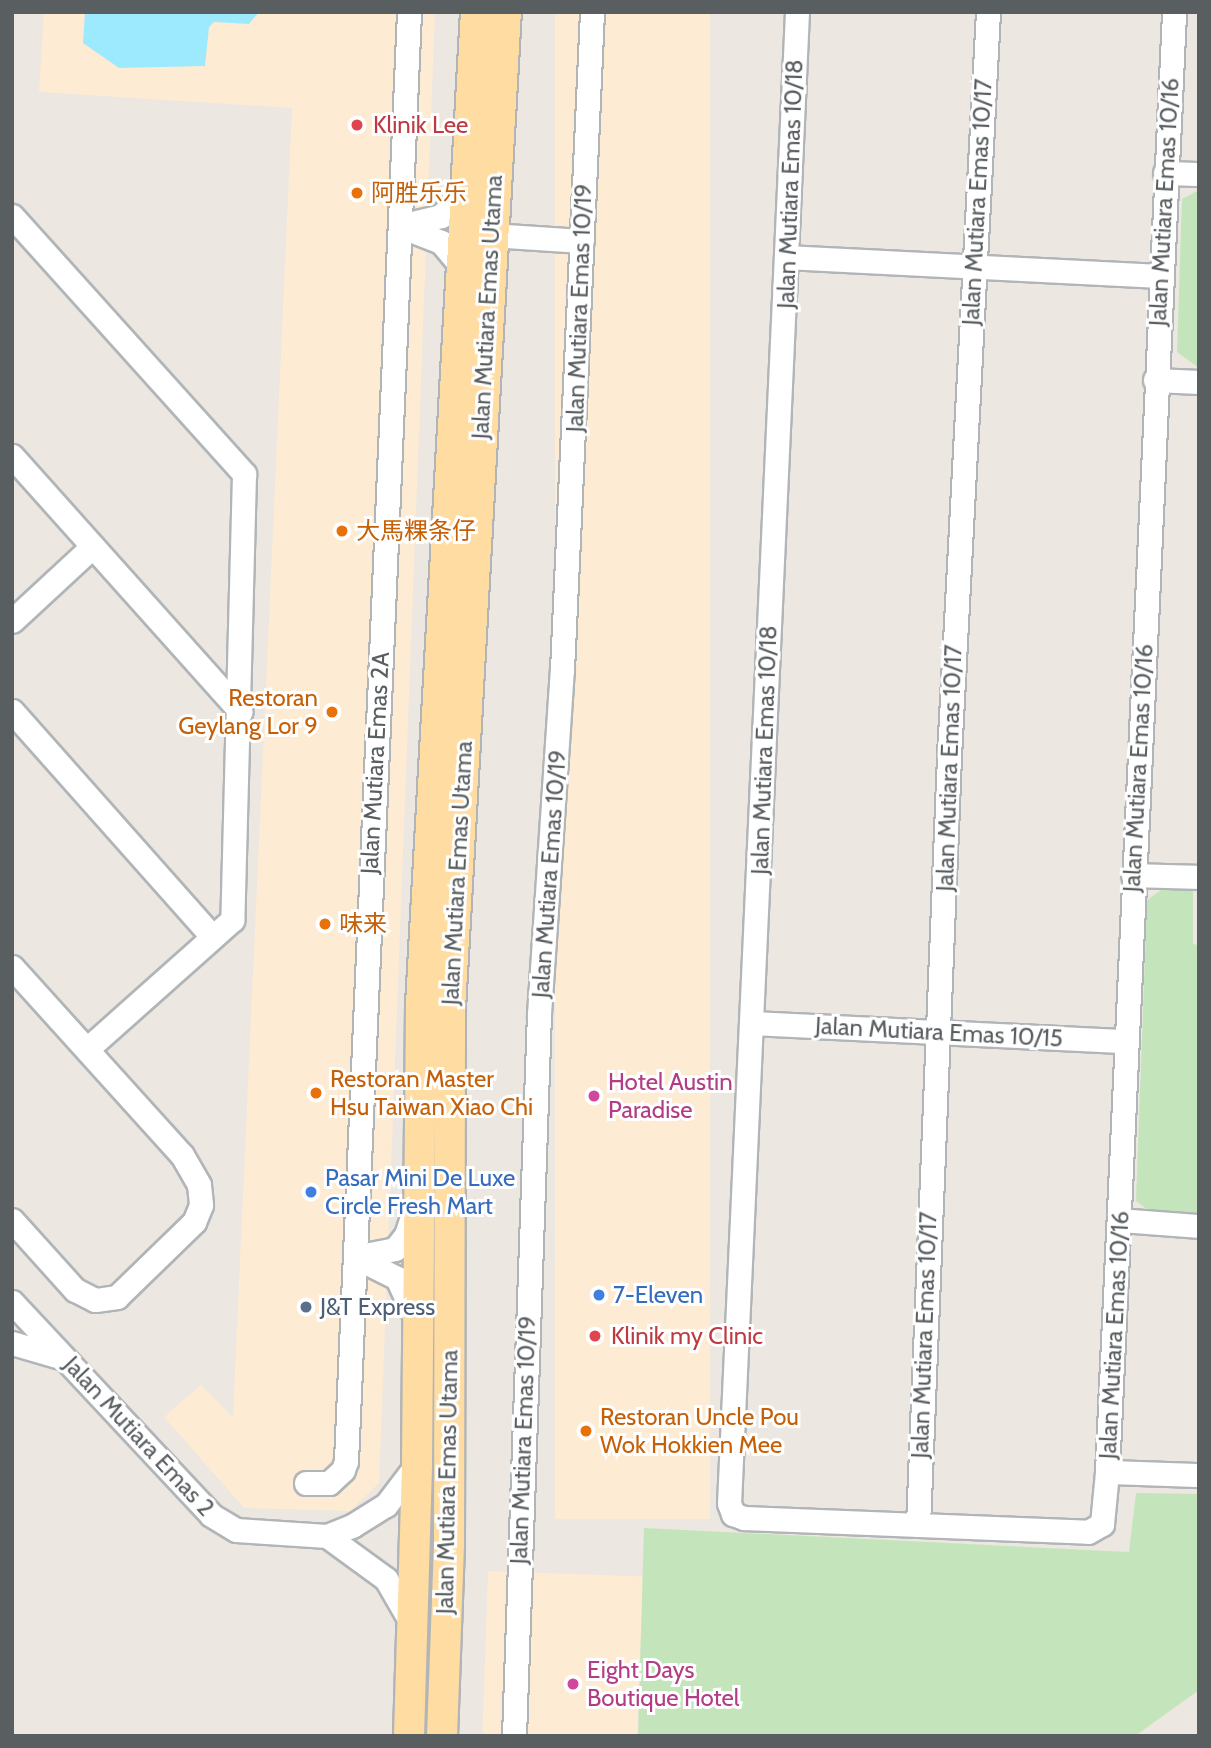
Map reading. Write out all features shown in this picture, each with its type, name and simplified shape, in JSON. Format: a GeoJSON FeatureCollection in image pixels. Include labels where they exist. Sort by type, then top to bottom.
{"type":"FeatureCollection","features":[{"type":"Feature","properties":{"kind":"main road","name":"Jalan Mutiara Emas Utama"},"geometry":{"type":"LineString","coordinates":[[409,1736],[417,1464],[421,1005],[476,12]]}},
{"type":"Feature","properties":{"kind":"main road","name":"Jalan Mutiara Emas Utama"},"geometry":{"type":"LineString","coordinates":[[442,1736],[449,1543],[450,1009],[491,235],[506,12]]}},
{"type":"Feature","properties":{"kind":"street","name":"Jalan Mutiara Emas 2A"},"geometry":{"type":"LineString","coordinates":[[306,1483],[329,1483],[343,1470],[346,1461],[408,12]]}},
{"type":"Feature","properties":{"kind":"street","name":"Jalan Mutiara Emas 10/19"},"geometry":{"type":"LineString","coordinates":[[514,1736],[539,1028],[562,670],[592,12]]}},
{"type":"Feature","properties":{"kind":"street","name":"Jalan Mutiara Emas 10/18"},"geometry":{"type":"LineString","coordinates":[[797,12],[730,1509],[744,1518],[918,1525]]}},
{"type":"Feature","properties":{"kind":"street","name":"Jalan Mutiara Emas 10/17"},"geometry":{"type":"LineString","coordinates":[[918,1525],[927,1221],[939,1033],[972,265],[988,12]]}},
{"type":"Feature","properties":{"kind":"street","name":"Jalan Mutiara Emas 10/16"},"geometry":{"type":"LineString","coordinates":[[918,1525],[1088,1532],[1102,1524],[1119,1220],[1159,276],[1174,12]]}},
{"type":"Feature","properties":{"kind":"street"},"geometry":{"type":"LineString","coordinates":[[1165,173],[1199,174]]}},
{"type":"Feature","properties":{"kind":"street"},"geometry":{"type":"LineString","coordinates":[[400,226],[442,216],[465,192]]}},
{"type":"Feature","properties":{"kind":"street"},"geometry":{"type":"LineString","coordinates":[[12,216],[244,474],[241,712],[232,920],[87,1049]]}},
{"type":"Feature","properties":{"kind":"street"},"geometry":{"type":"LineString","coordinates":[[400,226],[441,242],[461,267]]}},
{"type":"Feature","properties":{"kind":"street"},"geometry":{"type":"LineString","coordinates":[[491,235],[582,241]]}},
{"type":"Feature","properties":{"kind":"street"},"geometry":{"type":"LineString","coordinates":[[787,257],[1159,276]]}},
{"type":"Feature","properties":{"kind":"street"},"geometry":{"type":"LineString","coordinates":[[1155,380],[1199,382]]}},
{"type":"Feature","properties":{"kind":"street"},"geometry":{"type":"LineString","coordinates":[[12,456],[241,712]]}},
{"type":"Feature","properties":{"kind":"street"},"geometry":{"type":"LineString","coordinates":[[12,621],[93,546]]}},
{"type":"Feature","properties":{"kind":"street"},"geometry":{"type":"LineString","coordinates":[[12,711],[214,937]]}},
{"type":"Feature","properties":{"kind":"street"},"geometry":{"type":"LineString","coordinates":[[1133,875],[1199,877]]}},
{"type":"Feature","properties":{"kind":"street"},"geometry":{"type":"LineString","coordinates":[[12,967],[182,1155],[199,1185],[201,1205],[194,1222],[117,1297],[95,1300],[75,1290],[12,1220]]}},
{"type":"Feature","properties":{"kind":"street","name":"Jalan Mutiara Emas 10/15"},"geometry":{"type":"LineString","coordinates":[[753,1023],[1125,1041]]}},
{"type":"Feature","properties":{"kind":"street"},"geometry":{"type":"LineString","coordinates":[[355,1257],[388,1252],[402,1242],[419,1196]]}},
{"type":"Feature","properties":{"kind":"street"},"geometry":{"type":"LineString","coordinates":[[1119,1220],[1199,1226]]}},
{"type":"Feature","properties":{"kind":"street"},"geometry":{"type":"LineString","coordinates":[[355,1257],[397,1278],[419,1326]]}},
{"type":"Feature","properties":{"kind":"street","name":"Jalan Mutiara Emas 2"},"geometry":{"type":"LineString","coordinates":[[15,1310],[69,1362],[223,1524],[249,1532],[327,1535],[376,1514],[417,1464]]}},
{"type":"Feature","properties":{"kind":"street"},"geometry":{"type":"LineString","coordinates":[[12,1343],[34,1346],[69,1362]]}},
{"type":"Feature","properties":{"kind":"street"},"geometry":{"type":"LineString","coordinates":[[1107,1472],[1199,1475]]}},
{"type":"Feature","properties":{"kind":"street"},"geometry":{"type":"LineString","coordinates":[[327,1535],[386,1579],[413,1627]]}},
{"type":"Feature","properties":{"kind":"shaded area"},"geometry":{"type":"Polygon","coordinates":[[[44,12],[435,12],[379,1483],[350,1511],[244,1508],[164,1417],[201,1385],[233,1417],[292,108],[39,92],[44,12]]]}},
{"type":"Feature","properties":{"kind":"shaded area"},"geometry":{"type":"Polygon","coordinates":[[[555,12],[710,12],[710,1519],[555,1519],[555,12]]]}},
{"type":"Feature","properties":{"kind":"shaded area"},"geometry":{"type":"Polygon","coordinates":[[[488,1571],[643,1576],[637,1736],[482,1736],[488,1571]]]}},
{"type":"Feature","properties":{"kind":"green space"},"geometry":{"type":"Polygon","coordinates":[[[1199,190],[1199,368],[1177,352],[1182,199],[1199,190]]]}},
{"type":"Feature","properties":{"kind":"green space"},"geometry":{"type":"Polygon","coordinates":[[[1161,890],[1193,890],[1193,944],[1199,945],[1199,1215],[1152,1213],[1136,1201],[1147,900],[1161,890]]]}},
{"type":"Feature","properties":{"kind":"green space"},"geometry":{"type":"Polygon","coordinates":[[[1136,1493],[1199,1494],[1199,1690],[1135,1736],[638,1736],[644,1528],[1129,1552],[1136,1493]]]}},
{"type":"Feature","properties":{"kind":"water"},"geometry":{"type":"Polygon","coordinates":[[[85,12],[259,12],[249,24],[214,22],[209,27],[205,66],[119,68],[83,43],[85,12]]]}},
{"type":"Feature","properties":{"kind":"place","name":"Klinik Lee"},"geometry":{"type":"Point","coordinates":[357,125]}},
{"type":"Feature","properties":{"kind":"place","name":"阿胜乐乐"},"geometry":{"type":"Point","coordinates":[357,193]}},
{"type":"Feature","properties":{"kind":"place","name":"大馬粿条仔"},"geometry":{"type":"Point","coordinates":[342,531]}},
{"type":"Feature","properties":{"kind":"place","name":"Restoran Geylang Lor 9"},"geometry":{"type":"Point","coordinates":[332,712]}},
{"type":"Feature","properties":{"kind":"place","name":"味来"},"geometry":{"type":"Point","coordinates":[325,924]}},
{"type":"Feature","properties":{"kind":"place","name":"Restoran Master Hsu Taiwan Xiao Chi"},"geometry":{"type":"Point","coordinates":[316,1093]}},
{"type":"Feature","properties":{"kind":"place","name":"Hotel Austin Paradise"},"geometry":{"type":"Point","coordinates":[594,1096]}},
{"type":"Feature","properties":{"kind":"place","name":"Pasar Mini De Luxe Circle Fresh Mart"},"geometry":{"type":"Point","coordinates":[311,1192]}},
{"type":"Feature","properties":{"kind":"place","name":"7-Eleven"},"geometry":{"type":"Point","coordinates":[599,1295]}},
{"type":"Feature","properties":{"kind":"place","name":"J&T Express"},"geometry":{"type":"Point","coordinates":[306,1307]}},
{"type":"Feature","properties":{"kind":"place","name":"Klinik my Clinic"},"geometry":{"type":"Point","coordinates":[595,1336]}},
{"type":"Feature","properties":{"kind":"place","name":"Restoran Uncle Pou Wok Hokkien Mee"},"geometry":{"type":"Point","coordinates":[586,1431]}},
{"type":"Feature","properties":{"kind":"place","name":"Eight Days Boutique Hotel"},"geometry":{"type":"Point","coordinates":[573,1684]}}]}
